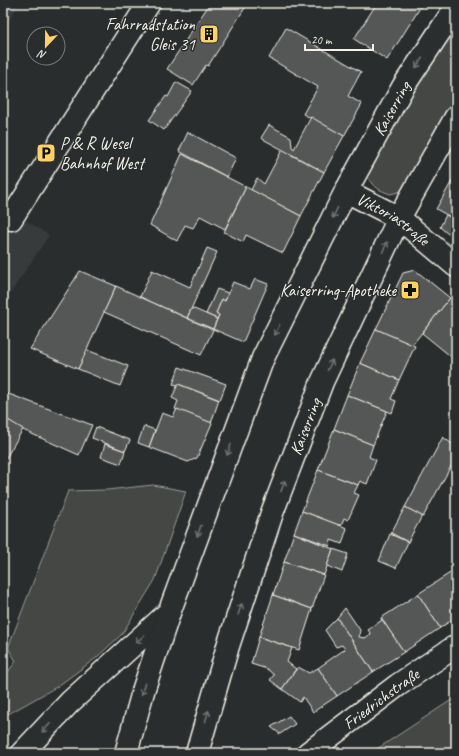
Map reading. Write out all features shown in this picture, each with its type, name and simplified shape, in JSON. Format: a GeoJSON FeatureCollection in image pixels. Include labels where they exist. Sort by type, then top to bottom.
{"type":"FeatureCollection","features":[{"type":"Feature","properties":{"kind":"main road"},"geometry":{"type":"LineString","coordinates":[[11,219],[149,3]]}},
{"type":"Feature","properties":{"kind":"main road","name":"Kaiserring"},"geometry":{"type":"LineString","coordinates":[[126,753],[144,688],[169,613],[263,358],[346,191],[403,87],[456,7]]}},
{"type":"Feature","properties":{"kind":"main road","name":"Kaiserring"},"geometry":{"type":"LineString","coordinates":[[197,753],[228,646],[272,513],[322,382],[399,218],[456,117]]}},
{"type":"Feature","properties":{"kind":"main road","name":"Viktoriastraße"},"geometry":{"type":"LineString","coordinates":[[346,191],[399,218],[456,266]]}},
{"type":"Feature","properties":{"kind":"main road"},"geometry":{"type":"LineString","coordinates":[[22,753],[70,702],[169,613]]}},
{"type":"Feature","properties":{"kind":"main road","name":"Friedrichstraße"},"geometry":{"type":"LineString","coordinates":[[308,753],[398,685],[456,646]]}},
{"type":"Feature","properties":{"kind":"shaded area"},"geometry":{"type":"Polygon","coordinates":[[[3,3],[20,3],[3,29],[3,3]]]}},
{"type":"Feature","properties":{"kind":"shaded area"},"geometry":{"type":"Polygon","coordinates":[[[456,19],[456,100],[412,180],[399,192],[390,194],[380,190],[372,184],[367,175],[369,163],[456,19]]]}},
{"type":"Feature","properties":{"kind":"shaded area"},"geometry":{"type":"Polygon","coordinates":[[[3,206],[49,235],[3,304],[3,206]]]}},
{"type":"Feature","properties":{"kind":"shaded area"},"geometry":{"type":"Polygon","coordinates":[[[153,485],[186,491],[155,580],[122,634],[96,658],[58,686],[3,717],[3,679],[16,661],[8,648],[68,491],[107,490],[153,485]]]}},
{"type":"Feature","properties":{"kind":"shaded area"},"geometry":{"type":"Polygon","coordinates":[[[456,697],[456,753],[371,753],[374,751],[456,697]]]}},
{"type":"Feature","properties":{"kind":"building","name":"Fahrradstation Gleis 31"},"geometry":{"type":"Polygon","coordinates":[[[210,3],[248,3],[208,66],[206,65],[193,85],[167,69],[210,3]]]}},
{"type":"Feature","properties":{"kind":"building"},"geometry":{"type":"Polygon","coordinates":[[[377,3],[423,3],[387,60],[354,39],[377,3]]]}},
{"type":"Feature","properties":{"kind":"building"},"geometry":{"type":"Polygon","coordinates":[[[286,28],[361,72],[348,96],[362,104],[344,136],[303,114],[318,87],[269,58],[286,28]]]}},
{"type":"Feature","properties":{"kind":"building"},"geometry":{"type":"Polygon","coordinates":[[[176,82],[192,91],[164,130],[149,120],[166,96],[168,97],[176,82]]]}},
{"type":"Feature","properties":{"kind":"building"},"geometry":{"type":"Polygon","coordinates":[[[311,117],[344,136],[324,172],[261,138],[269,125],[291,137],[292,147],[294,149],[311,117]]]}},
{"type":"Feature","properties":{"kind":"building"},"geometry":{"type":"Polygon","coordinates":[[[188,132],[236,158],[227,177],[179,151],[188,132]]]}},
{"type":"Feature","properties":{"kind":"building"},"geometry":{"type":"Polygon","coordinates":[[[282,150],[324,172],[301,216],[251,190],[257,178],[264,184],[282,150]]]}},
{"type":"Feature","properties":{"kind":"building"},"geometry":{"type":"Polygon","coordinates":[[[182,154],[246,187],[225,229],[200,216],[193,228],[185,225],[177,241],[150,225],[182,154]]]}},
{"type":"Feature","properties":{"kind":"building"},"geometry":{"type":"Polygon","coordinates":[[[456,174],[456,220],[436,209],[456,174]]]}},
{"type":"Feature","properties":{"kind":"building"},"geometry":{"type":"Polygon","coordinates":[[[246,187],[301,216],[283,253],[246,235],[243,242],[224,232],[246,187]]]}},
{"type":"Feature","properties":{"kind":"building"},"geometry":{"type":"Polygon","coordinates":[[[446,215],[456,220],[456,241],[440,227],[446,215]]]}},
{"type":"Feature","properties":{"kind":"building"},"geometry":{"type":"Polygon","coordinates":[[[207,248],[217,252],[187,318],[140,297],[152,270],[190,287],[207,248]]]}},
{"type":"Feature","properties":{"kind":"building"},"geometry":{"type":"Polygon","coordinates":[[[415,270],[450,298],[412,345],[376,329],[403,273],[415,270]]]}},
{"type":"Feature","properties":{"kind":"building"},"geometry":{"type":"Polygon","coordinates":[[[80,271],[116,286],[78,369],[30,349],[80,271]]]}},
{"type":"Feature","properties":{"kind":"building"},"geometry":{"type":"Polygon","coordinates":[[[255,279],[268,284],[243,342],[213,329],[219,315],[216,313],[222,299],[225,301],[233,282],[250,289],[255,279]]]}},
{"type":"Feature","properties":{"kind":"building"},"geometry":{"type":"Polygon","coordinates":[[[116,286],[213,330],[201,355],[104,312],[116,286]]]}},
{"type":"Feature","properties":{"kind":"building"},"geometry":{"type":"Polygon","coordinates":[[[217,289],[228,293],[225,301],[222,299],[216,313],[219,315],[217,319],[206,314],[217,289]]]}},
{"type":"Feature","properties":{"kind":"building"},"geometry":{"type":"Polygon","coordinates":[[[450,298],[456,303],[456,357],[454,359],[422,333],[450,298]]]}},
{"type":"Feature","properties":{"kind":"building"},"geometry":{"type":"Polygon","coordinates":[[[192,308],[217,319],[213,329],[187,318],[192,308]]]}},
{"type":"Feature","properties":{"kind":"building"},"geometry":{"type":"Polygon","coordinates":[[[376,329],[415,346],[399,380],[360,363],[376,329]]]}},
{"type":"Feature","properties":{"kind":"building"},"geometry":{"type":"Polygon","coordinates":[[[87,350],[128,366],[120,386],[78,369],[87,350]]]}},
{"type":"Feature","properties":{"kind":"building"},"geometry":{"type":"Polygon","coordinates":[[[360,363],[399,380],[391,399],[396,401],[392,413],[347,395],[360,363]]]}},
{"type":"Feature","properties":{"kind":"building"},"geometry":{"type":"Polygon","coordinates":[[[179,367],[226,384],[220,400],[178,384],[173,384],[179,367]]]}},
{"type":"Feature","properties":{"kind":"building"},"geometry":{"type":"Polygon","coordinates":[[[178,384],[219,400],[211,423],[175,409],[178,401],[172,398],[178,384]]]}},
{"type":"Feature","properties":{"kind":"building"},"geometry":{"type":"Polygon","coordinates":[[[6,393],[92,425],[79,455],[23,430],[3,417],[3,398],[6,393]]]}},
{"type":"Feature","properties":{"kind":"building"},"geometry":{"type":"Polygon","coordinates":[[[347,395],[387,411],[373,445],[334,429],[347,395]]]}},
{"type":"Feature","properties":{"kind":"building"},"geometry":{"type":"Polygon","coordinates":[[[177,409],[212,423],[197,458],[188,462],[149,447],[162,413],[173,417],[177,409]]]}},
{"type":"Feature","properties":{"kind":"building"},"geometry":{"type":"Polygon","coordinates":[[[3,417],[23,429],[3,463],[3,417]]]}},
{"type":"Feature","properties":{"kind":"building"},"geometry":{"type":"Polygon","coordinates":[[[144,426],[155,430],[149,447],[138,443],[144,426]]]}},
{"type":"Feature","properties":{"kind":"building"},"geometry":{"type":"Polygon","coordinates":[[[96,427],[130,440],[125,451],[92,438],[96,427]]]}},
{"type":"Feature","properties":{"kind":"building"},"geometry":{"type":"Polygon","coordinates":[[[334,429],[373,445],[369,457],[376,460],[367,484],[360,481],[358,485],[318,470],[334,429]]]}},
{"type":"Feature","properties":{"kind":"building"},"geometry":{"type":"Polygon","coordinates":[[[443,437],[456,447],[456,457],[423,517],[405,507],[443,437]]]}},
{"type":"Feature","properties":{"kind":"building"},"geometry":{"type":"Polygon","coordinates":[[[105,444],[125,451],[121,464],[101,457],[105,444]]]}},
{"type":"Feature","properties":{"kind":"building"},"geometry":{"type":"Polygon","coordinates":[[[318,470],[358,485],[354,493],[359,495],[348,520],[344,518],[341,526],[302,511],[318,470]]]}},
{"type":"Feature","properties":{"kind":"building"},"geometry":{"type":"Polygon","coordinates":[[[405,507],[422,516],[408,542],[391,533],[405,507]]]}},
{"type":"Feature","properties":{"kind":"building"},"geometry":{"type":"Polygon","coordinates":[[[302,511],[347,528],[342,544],[331,540],[330,546],[294,533],[302,511]]]}},
{"type":"Feature","properties":{"kind":"building"},"geometry":{"type":"Polygon","coordinates":[[[294,533],[333,549],[324,575],[284,562],[294,533]]]}},
{"type":"Feature","properties":{"kind":"building"},"geometry":{"type":"Polygon","coordinates":[[[390,534],[408,542],[396,568],[379,561],[390,534]]]}},
{"type":"Feature","properties":{"kind":"building"},"geometry":{"type":"Polygon","coordinates":[[[333,549],[348,554],[342,572],[327,566],[333,549]]]}},
{"type":"Feature","properties":{"kind":"building"},"geometry":{"type":"Polygon","coordinates":[[[284,562],[324,575],[312,609],[273,595],[284,562]]]}},
{"type":"Feature","properties":{"kind":"building"},"geometry":{"type":"Polygon","coordinates":[[[456,569],[456,617],[440,628],[418,594],[456,569]]]}},
{"type":"Feature","properties":{"kind":"building"},"geometry":{"type":"Polygon","coordinates":[[[418,594],[440,628],[404,652],[381,618],[418,594]]]}},
{"type":"Feature","properties":{"kind":"building"},"geometry":{"type":"Polygon","coordinates":[[[273,595],[312,609],[299,650],[259,637],[273,595]]]}},
{"type":"Feature","properties":{"kind":"building"},"geometry":{"type":"Polygon","coordinates":[[[345,608],[360,630],[359,637],[365,638],[371,634],[368,630],[382,620],[381,618],[404,652],[373,672],[337,618],[345,608]]]}},
{"type":"Feature","properties":{"kind":"building"},"geometry":{"type":"Polygon","coordinates":[[[337,618],[373,672],[337,696],[318,668],[345,649],[342,645],[336,647],[325,630],[337,618]]]}},
{"type":"Feature","properties":{"kind":"building"},"geometry":{"type":"Polygon","coordinates":[[[259,637],[292,648],[287,662],[296,669],[282,689],[270,680],[274,675],[267,669],[251,664],[259,637]]]}},
{"type":"Feature","properties":{"kind":"building"},"geometry":{"type":"Polygon","coordinates":[[[298,667],[309,673],[318,668],[337,696],[313,712],[303,697],[300,702],[282,689],[298,667]]]}},
{"type":"Feature","properties":{"kind":"building"},"geometry":{"type":"Polygon","coordinates":[[[289,716],[295,724],[280,734],[271,727],[289,716]]]}},
{"type":"Feature","properties":{"kind":"place","name":"Fahrradstation Gleis 31"},"geometry":{"type":"Point","coordinates":[209,34]}},
{"type":"Feature","properties":{"kind":"place","name":"P & R Wesel Bahnhof West"},"geometry":{"type":"Point","coordinates":[46,153]}},
{"type":"Feature","properties":{"kind":"place","name":"Kaiserring-Apotheke"},"geometry":{"type":"Point","coordinates":[410,290]}}]}
